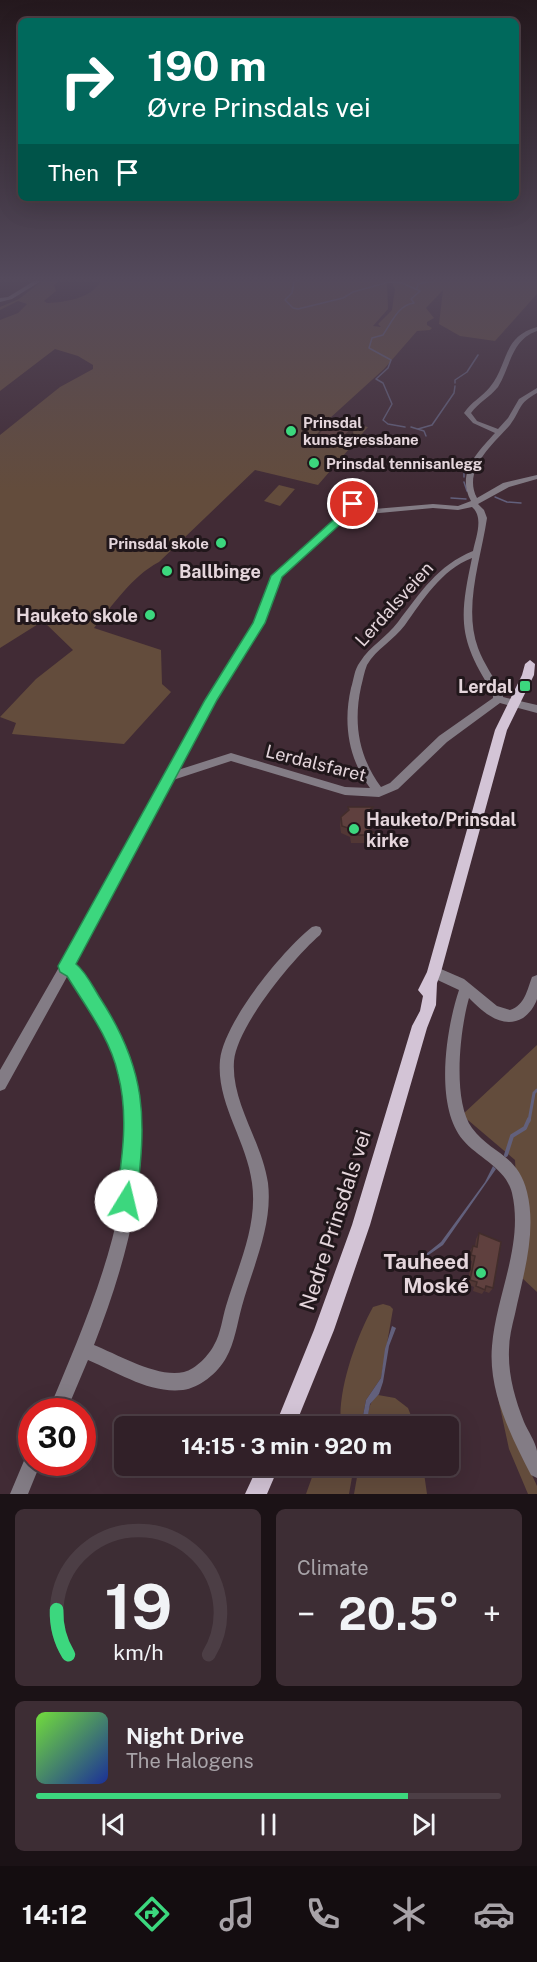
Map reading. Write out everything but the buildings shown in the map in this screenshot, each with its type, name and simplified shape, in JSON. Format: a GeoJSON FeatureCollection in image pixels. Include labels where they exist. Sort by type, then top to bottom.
{"type":"FeatureCollection","features":[{"type":"Feature","properties":{"kind":"main road","name":"Nedre Prinsdals vei"},"geometry":{"type":"LineString","coordinates":[[289,1416],[328,1322],[361,1225],[420,1026],[425,1018],[432,978],[502,725],[506,702],[528,675],[530,664],[537,651]]}},
{"type":"Feature","properties":{"kind":"main road"},"geometry":{"type":"LineString","coordinates":[[256,1494],[264,1476]]}},
{"type":"Feature","properties":{"kind":"street"},"geometry":{"type":"LineString","coordinates":[[499,432],[475,422],[466,413],[495,386],[510,351]]}},
{"type":"Feature","properties":{"kind":"street"},"geometry":{"type":"LineString","coordinates":[[535,393],[521,400],[515,413],[476,461],[470,478],[471,496],[482,515],[466,605],[467,633],[483,673],[506,702],[537,710]]}},
{"type":"Feature","properties":{"kind":"street"},"geometry":{"type":"LineString","coordinates":[[345,514],[429,506],[458,508],[506,485],[537,477]]}},
{"type":"Feature","properties":{"kind":"street"},"geometry":{"type":"LineString","coordinates":[[0,1084],[211,700],[259,623],[277,576],[345,514],[358,497]]}},
{"type":"Feature","properties":{"kind":"street","name":"Lerdalsveien"},"geometry":{"type":"LineString","coordinates":[[379,792],[365,775],[352,740],[351,716],[360,669],[369,656],[392,636],[431,584],[453,565],[476,553]]}},
{"type":"Feature","properties":{"kind":"street","name":"Lerdalsfaret"},"geometry":{"type":"LineString","coordinates":[[169,777],[231,758],[345,791],[379,792],[394,786],[443,739],[506,702]]}},
{"type":"Feature","properties":{"kind":"street"},"geometry":{"type":"LineString","coordinates":[[84,1350],[154,1378],[184,1381],[194,1377],[220,1352],[254,1241],[261,1198],[253,1151],[228,1082],[230,1049],[240,1025],[264,992],[300,944],[316,931]]}},
{"type":"Feature","properties":{"kind":"street"},"geometry":{"type":"LineString","coordinates":[[63,1398],[95,1322],[122,1221],[133,1158],[134,1114],[127,1072],[113,1036],[73,971],[66,966]]}},
{"type":"Feature","properties":{"kind":"street"},"geometry":{"type":"LineString","coordinates":[[432,978],[454,979],[491,1009],[502,1014],[513,1015],[528,1007],[537,981]]}},
{"type":"Feature","properties":{"kind":"street"},"geometry":{"type":"LineString","coordinates":[[466,988],[459,1012],[453,1100],[456,1115],[464,1129],[508,1168],[520,1194],[520,1233],[500,1352],[511,1412],[537,1469]]}},
{"type":"Feature","properties":{"kind":"street"},"geometry":{"type":"LineString","coordinates":[[19,1494],[26,1476]]}},
{"type":"Feature","properties":{"kind":"shaded area"},"geometry":{"type":"Polygon","coordinates":[[[0,351],[53,351],[0,391],[0,351]]]}},
{"type":"Feature","properties":{"kind":"shaded area"},"geometry":{"type":"Polygon","coordinates":[[[61,351],[400,351],[384,369],[329,419],[368,427],[318,485],[255,470],[159,562],[140,575],[94,628],[161,650],[162,684],[171,692],[124,744],[12,734],[16,723],[0,717],[36,679],[73,650],[43,621],[0,648],[0,435],[60,387],[93,369],[93,365],[78,356],[61,351]]]}},
{"type":"Feature","properties":{"kind":"shaded area"},"geometry":{"type":"Polygon","coordinates":[[[279,485],[295,489],[280,506],[264,501],[279,485]]]}},
{"type":"Feature","properties":{"kind":"shaded area"},"geometry":{"type":"Polygon","coordinates":[[[537,1045],[537,1292],[521,1277],[515,1160],[462,1115],[537,1045]]]}},
{"type":"Feature","properties":{"kind":"shaded area"},"geometry":{"type":"Polygon","coordinates":[[[493,1166],[496,1169],[443,1245],[427,1256],[419,1268],[416,1266],[441,1242],[485,1182],[493,1166]]]}},
{"type":"Feature","properties":{"kind":"shaded area"},"geometry":{"type":"Polygon","coordinates":[[[383,1304],[393,1309],[381,1378],[366,1400],[363,1416],[341,1416],[342,1397],[349,1365],[373,1307],[383,1304]]]}},
{"type":"Feature","properties":{"kind":"shaded area"},"geometry":{"type":"Polygon","coordinates":[[[392,1326],[396,1328],[389,1346],[383,1382],[379,1394],[370,1404],[368,1416],[363,1416],[366,1400],[381,1378],[385,1349],[392,1326]]]}},
{"type":"Feature","properties":{"kind":"shaded area"},"geometry":{"type":"Polygon","coordinates":[[[495,1384],[510,1427],[537,1486],[537,1494],[528,1494],[509,1449],[495,1384]]]}},
{"type":"Feature","properties":{"kind":"shaded area"},"geometry":{"type":"Polygon","coordinates":[[[378,1395],[395,1398],[408,1408],[411,1416],[368,1416],[370,1405],[378,1395]]]}},
{"type":"Feature","properties":{"kind":"shaded area"},"geometry":{"type":"Polygon","coordinates":[[[312,1476],[352,1476],[349,1494],[306,1494],[312,1476]]]}},
{"type":"Feature","properties":{"kind":"shaded area"},"geometry":{"type":"Polygon","coordinates":[[[357,1476],[424,1476],[427,1494],[354,1494],[357,1476]]]}},
{"type":"Feature","properties":{"kind":"waterway"},"geometry":{"type":"LineString","coordinates":[[374,351],[391,360],[388,368],[376,379],[383,383],[392,404],[383,420],[388,424],[405,427]]}},
{"type":"Feature","properties":{"kind":"waterway"},"geometry":{"type":"LineString","coordinates":[[455,383],[455,380],[467,372],[478,355]]}},
{"type":"Feature","properties":{"kind":"waterway"},"geometry":{"type":"LineString","coordinates":[[418,429],[432,425],[454,393],[455,386]]}},
{"type":"Feature","properties":{"kind":"waterway"},"geometry":{"type":"LineString","coordinates":[[411,427],[424,431],[426,436]]}},
{"type":"Feature","properties":{"kind":"waterway"},"geometry":{"type":"LineString","coordinates":[[452,459],[464,471],[464,477]]}},
{"type":"Feature","properties":{"kind":"waterway"},"geometry":{"type":"LineString","coordinates":[[464,482],[467,491]]}},
{"type":"Feature","properties":{"kind":"waterway"},"geometry":{"type":"LineString","coordinates":[[495,497],[507,502],[521,503]]}},
{"type":"Feature","properties":{"kind":"waterway"},"geometry":{"type":"LineString","coordinates":[[451,498],[466,499]]}},
{"type":"Feature","properties":{"kind":"waterway"},"geometry":{"type":"LineString","coordinates":[[529,1121],[534,1093],[537,1090]]}},
{"type":"Feature","properties":{"kind":"waterway"},"geometry":{"type":"LineString","coordinates":[[506,1155],[512,1136],[525,1128],[529,1119]]}},
{"type":"Feature","properties":{"kind":"place","name":"Prinsdal kunstgressbane"},"geometry":{"type":"Point","coordinates":[291,431]}},
{"type":"Feature","properties":{"kind":"place","name":"Prinsdal tennisanlegg"},"geometry":{"type":"Point","coordinates":[314,463]}},
{"type":"Feature","properties":{"kind":"place","name":"Prinsdal skole"},"geometry":{"type":"Point","coordinates":[221,543]}},
{"type":"Feature","properties":{"kind":"place","name":"Ballbinge"},"geometry":{"type":"Point","coordinates":[167,571]}},
{"type":"Feature","properties":{"kind":"place","name":"Hauketo skole"},"geometry":{"type":"Point","coordinates":[150,615]}},
{"type":"Feature","properties":{"kind":"place","name":"Lerdal"},"geometry":{"type":"Point","coordinates":[525,686]}},
{"type":"Feature","properties":{"kind":"place","name":"Hauketo/Prinsdal kirke"},"geometry":{"type":"Point","coordinates":[354,829]}},
{"type":"Feature","properties":{"kind":"place","name":"Tauheed Moské"},"geometry":{"type":"Point","coordinates":[481,1273]}},
{"type":"Feature","properties":{"kind":"route"},"geometry":{"type":"LineString","coordinates":[[126,1201],[130,1184],[134,1114],[127,1072],[123,1058],[106,1023],[73,971],[66,966],[211,700],[259,623],[277,576],[343,516],[353,504]]}}]}
